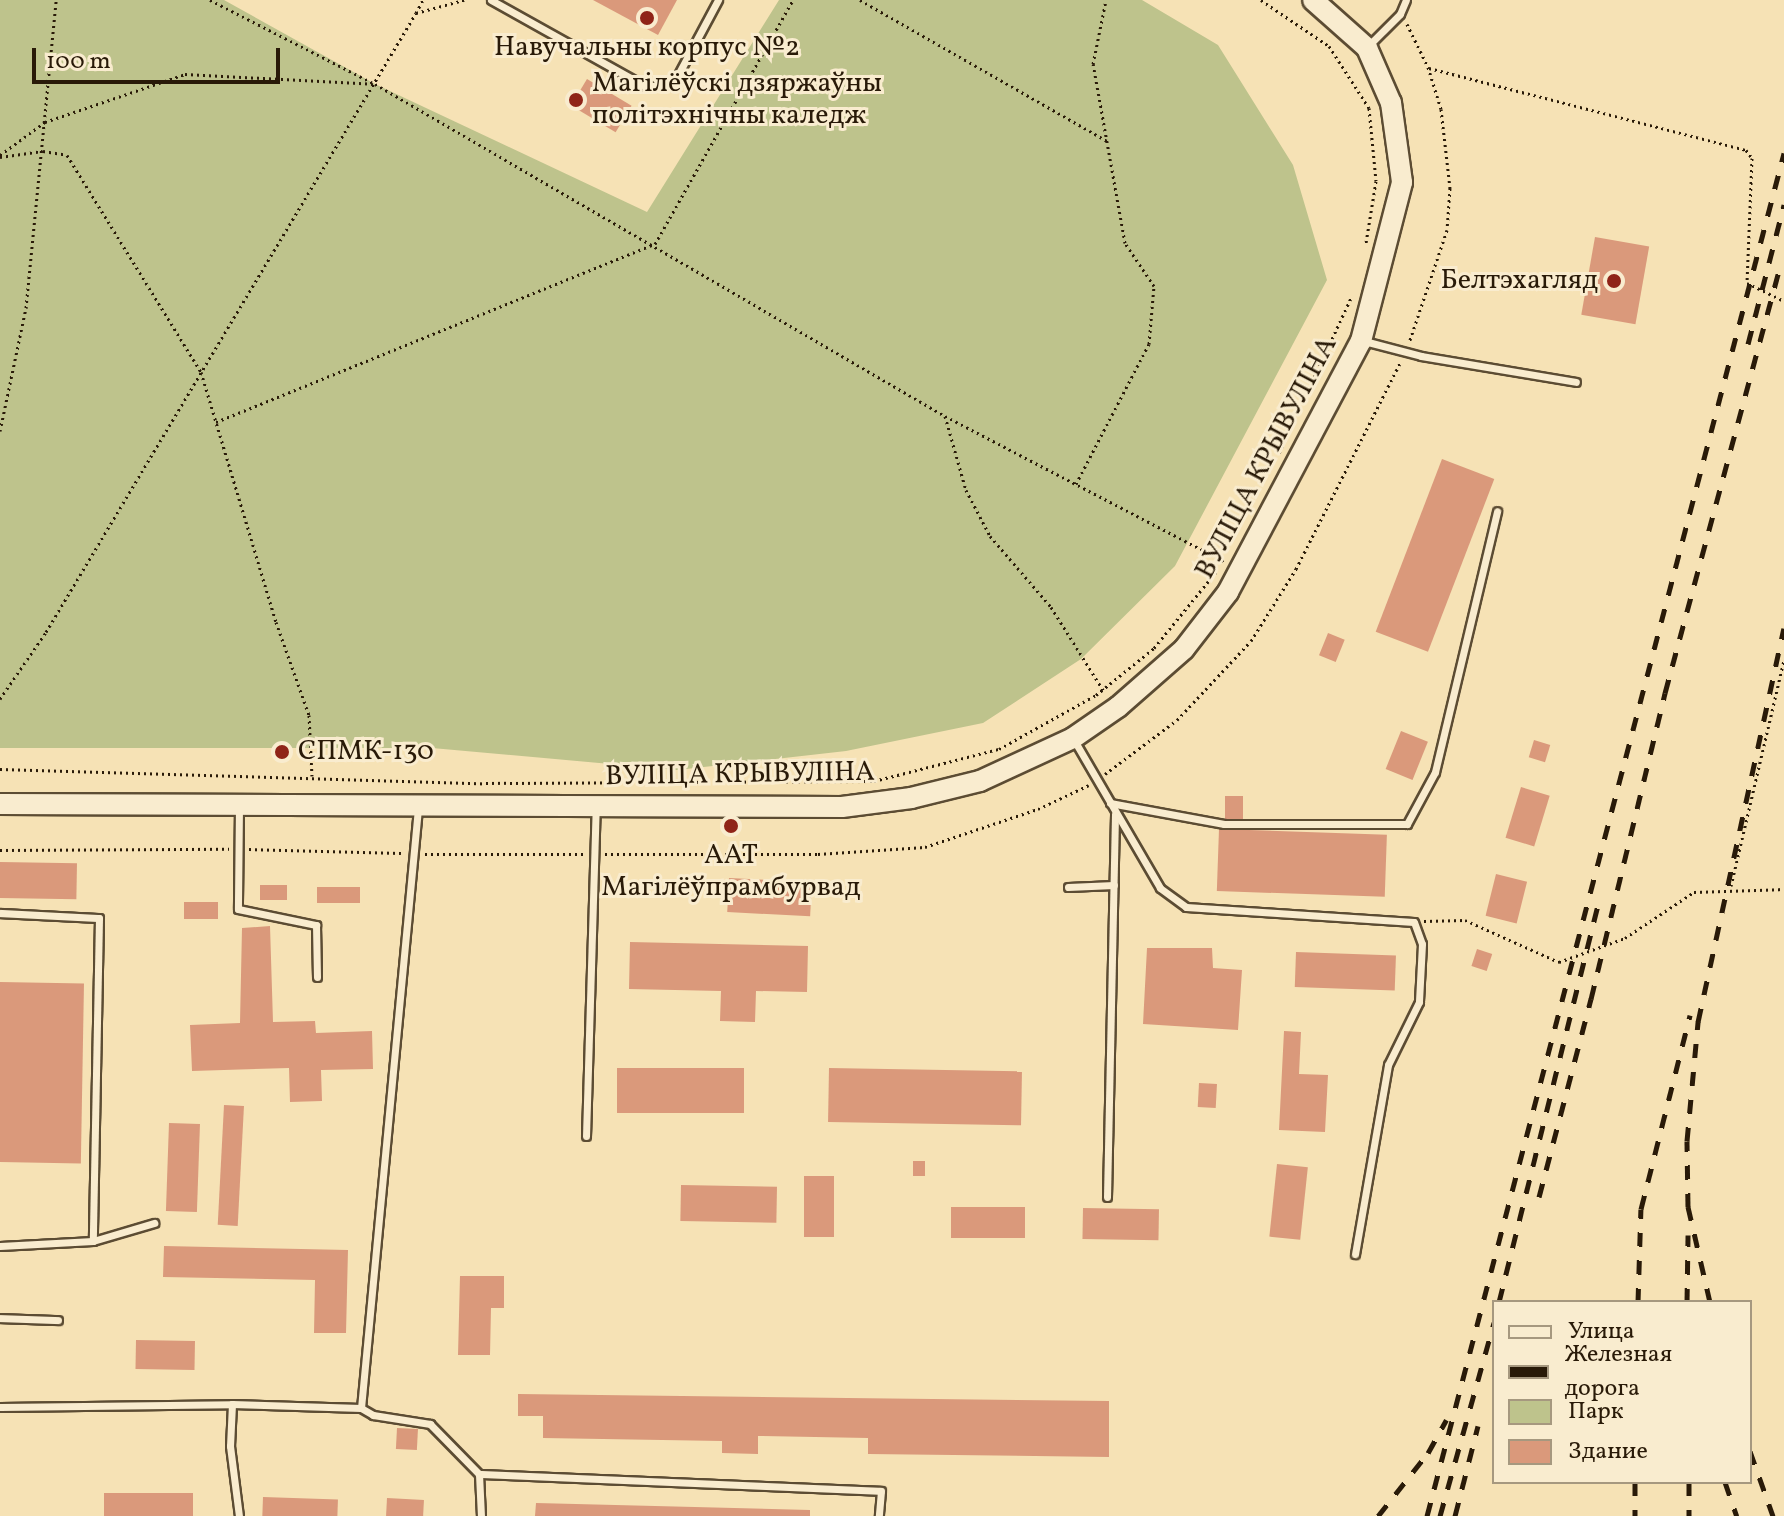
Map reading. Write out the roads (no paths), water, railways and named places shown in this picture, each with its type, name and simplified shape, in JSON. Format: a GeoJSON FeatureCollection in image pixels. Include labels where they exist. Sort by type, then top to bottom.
{"type":"FeatureCollection","features":[{"type":"Feature","properties":{"kind":"main road","name":"ВУЛІЦА КРЫВУЛІНА"},"geometry":{"type":"LineString","coordinates":[[0,804],[842,807],[911,798],[980,781],[1073,738],[1118,707],[1184,649],[1228,592],[1361,341],[1402,182],[1391,103],[1367,48],[1313,0]]}},
{"type":"Feature","properties":{"kind":"lane"},"geometry":{"type":"LineString","coordinates":[[491,0],[645,86],[672,86],[718,0]]}},
{"type":"Feature","properties":{"kind":"lane"},"geometry":{"type":"LineString","coordinates":[[1367,48],[1400,14],[1406,0]]}},
{"type":"Feature","properties":{"kind":"lane"},"geometry":{"type":"LineString","coordinates":[[1361,341],[1576,382]]}},
{"type":"Feature","properties":{"kind":"lane"},"geometry":{"type":"LineString","coordinates":[[1110,803],[1224,824],[1407,824],[1435,772],[1497,511]]}},
{"type":"Feature","properties":{"kind":"lane"},"geometry":{"type":"LineString","coordinates":[[1073,738],[1160,888],[1186,907],[1414,922],[1422,944],[1419,1002],[1388,1065],[1355,1254]]}},
{"type":"Feature","properties":{"kind":"lane"},"geometry":{"type":"LineString","coordinates":[[239,804],[238,909],[316,925],[317,977]]}},
{"type":"Feature","properties":{"kind":"lane"},"geometry":{"type":"LineString","coordinates":[[361,1408],[418,806]]}},
{"type":"Feature","properties":{"kind":"lane"},"geometry":{"type":"LineString","coordinates":[[586,1136],[596,806]]}},
{"type":"Feature","properties":{"kind":"lane"},"geometry":{"type":"LineString","coordinates":[[1107,1197],[1115,812]]}},
{"type":"Feature","properties":{"kind":"lane"},"geometry":{"type":"LineString","coordinates":[[1068,887],[1114,885]]}},
{"type":"Feature","properties":{"kind":"lane"},"geometry":{"type":"LineString","coordinates":[[0,913],[99,918],[93,1241]]}},
{"type":"Feature","properties":{"kind":"lane"},"geometry":{"type":"LineString","coordinates":[[0,1246],[93,1241],[154,1223]]}},
{"type":"Feature","properties":{"kind":"lane"},"geometry":{"type":"LineString","coordinates":[[0,1318],[58,1320]]}},
{"type":"Feature","properties":{"kind":"lane"},"geometry":{"type":"LineString","coordinates":[[232,1404],[230,1446],[239,1516]]}},
{"type":"Feature","properties":{"kind":"lane"},"geometry":{"type":"LineString","coordinates":[[0,1407],[232,1404],[361,1408],[373,1415],[430,1424],[479,1474],[481,1516]]}},
{"type":"Feature","properties":{"kind":"lane"},"geometry":{"type":"LineString","coordinates":[[479,1474],[881,1491],[879,1516]]}},
{"type":"Feature","properties":{"kind":"railway"},"geometry":{"type":"LineString","coordinates":[[1427,1516],[1784,153]]}},
{"type":"Feature","properties":{"kind":"railway"},"geometry":{"type":"LineString","coordinates":[[1748,344],[1784,205]]}},
{"type":"Feature","properties":{"kind":"railway"},"geometry":{"type":"LineString","coordinates":[[1539,1197],[1591,999],[1665,693],[1781,264]]}},
{"type":"Feature","properties":{"kind":"railway"},"geometry":{"type":"LineString","coordinates":[[1710,1300],[1688,1207],[1687,1141],[1698,1022],[1784,628]]}},
{"type":"Feature","properties":{"kind":"railway"},"geometry":{"type":"LineString","coordinates":[[1499,1300],[1600,897]]}},
{"type":"Feature","properties":{"kind":"railway"},"geometry":{"type":"LineString","coordinates":[[1638,1300],[1641,1209],[1690,1015]]}},
{"type":"Feature","properties":{"kind":"railway"},"geometry":{"type":"LineString","coordinates":[[1687,1300],[1688,1235]]}},
{"type":"Feature","properties":{"kind":"railway"},"geometry":{"type":"LineString","coordinates":[[1440,1516],[1492,1329]]}},
{"type":"Feature","properties":{"kind":"railway"},"geometry":{"type":"LineString","coordinates":[[1378,1516],[1428,1453],[1446,1420]]}},
{"type":"Feature","properties":{"kind":"railway"},"geometry":{"type":"LineString","coordinates":[[1455,1516],[1478,1426]]}},
{"type":"Feature","properties":{"kind":"railway"},"geometry":{"type":"LineString","coordinates":[[1752,1457],[1773,1516]]}},
{"type":"Feature","properties":{"kind":"railway"},"geometry":{"type":"LineString","coordinates":[[1635,1484],[1635,1516]]}},
{"type":"Feature","properties":{"kind":"railway"},"geometry":{"type":"LineString","coordinates":[[1689,1484],[1689,1516]]}},
{"type":"Feature","properties":{"kind":"railway"},"geometry":{"type":"LineString","coordinates":[[1726,1484],[1737,1516]]}},
{"type":"Feature","properties":{"kind":"place","name":"Навучальны корпус №2"},"geometry":{"type":"Point","coordinates":[647,18]}},
{"type":"Feature","properties":{"kind":"place","name":"Магілёўскі дзяржаўны політэхнічны каледж"},"geometry":{"type":"Point","coordinates":[576,100]}},
{"type":"Feature","properties":{"kind":"place","name":"Белтэхагляд"},"geometry":{"type":"Point","coordinates":[1614,281]}},
{"type":"Feature","properties":{"kind":"place","name":"СПМК-130"},"geometry":{"type":"Point","coordinates":[282,752]}},
{"type":"Feature","properties":{"kind":"place","name":"ААТ Магілёўпрамбурвад"},"geometry":{"type":"Point","coordinates":[731,826]}}]}
